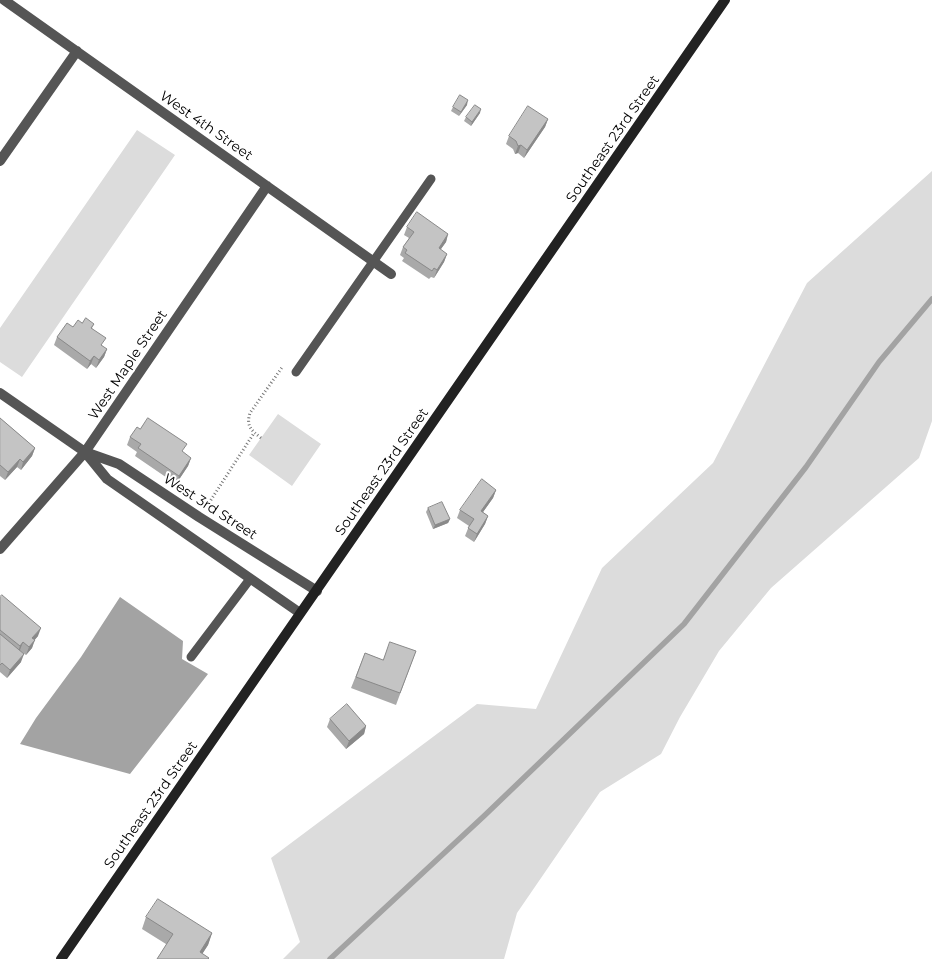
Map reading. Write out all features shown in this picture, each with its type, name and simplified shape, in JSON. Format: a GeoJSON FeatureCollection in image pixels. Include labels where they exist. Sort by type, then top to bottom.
{"type":"FeatureCollection","features":[{"type":"Feature","properties":{"kind":"street","name":"West 4th Street"},"geometry":{"type":"LineString","coordinates":[[4,0],[391,274]]}},
{"type":"Feature","properties":{"kind":"street","name":"Southeast 23rd Street"},"geometry":{"type":"LineString","coordinates":[[61,959],[726,0]]}},
{"type":"Feature","properties":{"kind":"street"},"geometry":{"type":"LineString","coordinates":[[0,161],[77,51]]}},
{"type":"Feature","properties":{"kind":"street","name":"West Maple Street"},"geometry":{"type":"LineString","coordinates":[[0,549],[85,452],[267,186]]}},
{"type":"Feature","properties":{"kind":"street","name":"West 3rd Street"},"geometry":{"type":"LineString","coordinates":[[0,393],[85,452],[119,464],[199,517],[317,590]]}},
{"type":"Feature","properties":{"kind":"street","name":"West 3rd Street"},"geometry":{"type":"LineString","coordinates":[[85,452],[107,479],[300,614]]}},
{"type":"Feature","properties":{"kind":"lane"},"geometry":{"type":"LineString","coordinates":[[296,372],[431,179]]}},
{"type":"Feature","properties":{"kind":"lane"},"geometry":{"type":"LineString","coordinates":[[191,657],[250,579]]}},
{"type":"Feature","properties":{"kind":"path"},"geometry":{"type":"LineString","coordinates":[[199,517],[254,433]]}},
{"type":"Feature","properties":{"kind":"shaded area"},"geometry":{"type":"Polygon","coordinates":[[[137,130],[175,155],[22,377],[0,362],[0,328],[137,130]]]}},
{"type":"Feature","properties":{"kind":"shaded area"},"geometry":{"type":"Polygon","coordinates":[[[932,171],[932,421],[919,458],[771,588],[719,651],[680,717],[661,754],[600,792],[517,913],[504,959],[283,959],[300,942],[271,858],[477,704],[536,709],[602,568],[713,463],[807,283],[932,171]]]}},
{"type":"Feature","properties":{"kind":"shaded area"},"geometry":{"type":"Polygon","coordinates":[[[278,414],[321,444],[292,486],[249,455],[278,414]]]}},
{"type":"Feature","properties":{"kind":"shaded area"},"geometry":{"type":"Polygon","coordinates":[[[120,597],[183,641],[182,659],[208,674],[130,774],[20,744],[36,718],[81,657],[120,597]]]}},
{"type":"Feature","properties":{"kind":"building"},"geometry":{"type":"Polygon","coordinates":[[[460,95],[468,100],[461,112],[453,107],[460,95]]]}},
{"type":"Feature","properties":{"kind":"building"},"geometry":{"type":"Polygon","coordinates":[[[475,105],[481,109],[472,122],[466,117],[475,105]]]}},
{"type":"Feature","properties":{"kind":"building"},"geometry":{"type":"Polygon","coordinates":[[[528,106],[548,119],[527,150],[521,145],[518,146],[516,141],[509,136],[528,106]]]}},
{"type":"Feature","properties":{"kind":"building"},"geometry":{"type":"Polygon","coordinates":[[[417,212],[448,234],[439,248],[447,254],[437,270],[434,268],[432,271],[405,253],[407,250],[403,247],[414,232],[407,227],[417,212]]]}},
{"type":"Feature","properties":{"kind":"building"},"geometry":{"type":"Polygon","coordinates":[[[86,318],[94,324],[91,328],[106,338],[101,345],[107,349],[99,360],[94,356],[90,361],[57,337],[67,323],[73,327],[78,320],[82,323],[86,318]]]}},
{"type":"Feature","properties":{"kind":"building"},"geometry":{"type":"Polygon","coordinates":[[[0,418],[35,448],[23,462],[20,459],[8,472],[0,465],[0,418]]]}},
{"type":"Feature","properties":{"kind":"building"},"geometry":{"type":"Polygon","coordinates":[[[148,418],[187,444],[182,451],[191,458],[179,476],[138,448],[141,444],[130,437],[137,427],[140,429],[148,418]]]}},
{"type":"Feature","properties":{"kind":"building"},"geometry":{"type":"Polygon","coordinates":[[[482,479],[496,490],[481,511],[488,516],[477,534],[468,528],[474,519],[460,510],[482,479]]]}},
{"type":"Feature","properties":{"kind":"building"},"geometry":{"type":"Polygon","coordinates":[[[442,502],[450,519],[435,525],[428,508],[442,502]]]}},
{"type":"Feature","properties":{"kind":"building"},"geometry":{"type":"Polygon","coordinates":[[[2,595],[41,628],[32,638],[35,640],[29,647],[23,642],[20,646],[0,630],[0,597],[2,595]]]}},
{"type":"Feature","properties":{"kind":"building"},"geometry":{"type":"Polygon","coordinates":[[[0,634],[24,654],[10,670],[2,663],[0,665],[0,634]]]}},
{"type":"Feature","properties":{"kind":"building"},"geometry":{"type":"Polygon","coordinates":[[[390,642],[416,651],[400,693],[356,677],[365,653],[383,660],[390,642]]]}},
{"type":"Feature","properties":{"kind":"building"},"geometry":{"type":"Polygon","coordinates":[[[347,704],[366,726],[349,741],[330,719],[347,704]]]}},
{"type":"Feature","properties":{"kind":"building"},"geometry":{"type":"Polygon","coordinates":[[[158,899],[212,933],[200,952],[208,959],[157,959],[173,934],[146,917],[158,899]]]}},
{"type":"Feature","properties":{"kind":"waterway"},"geometry":{"type":"LineString","coordinates":[[330,959],[484,816],[684,624],[806,467],[879,362],[932,299]]}}]}
